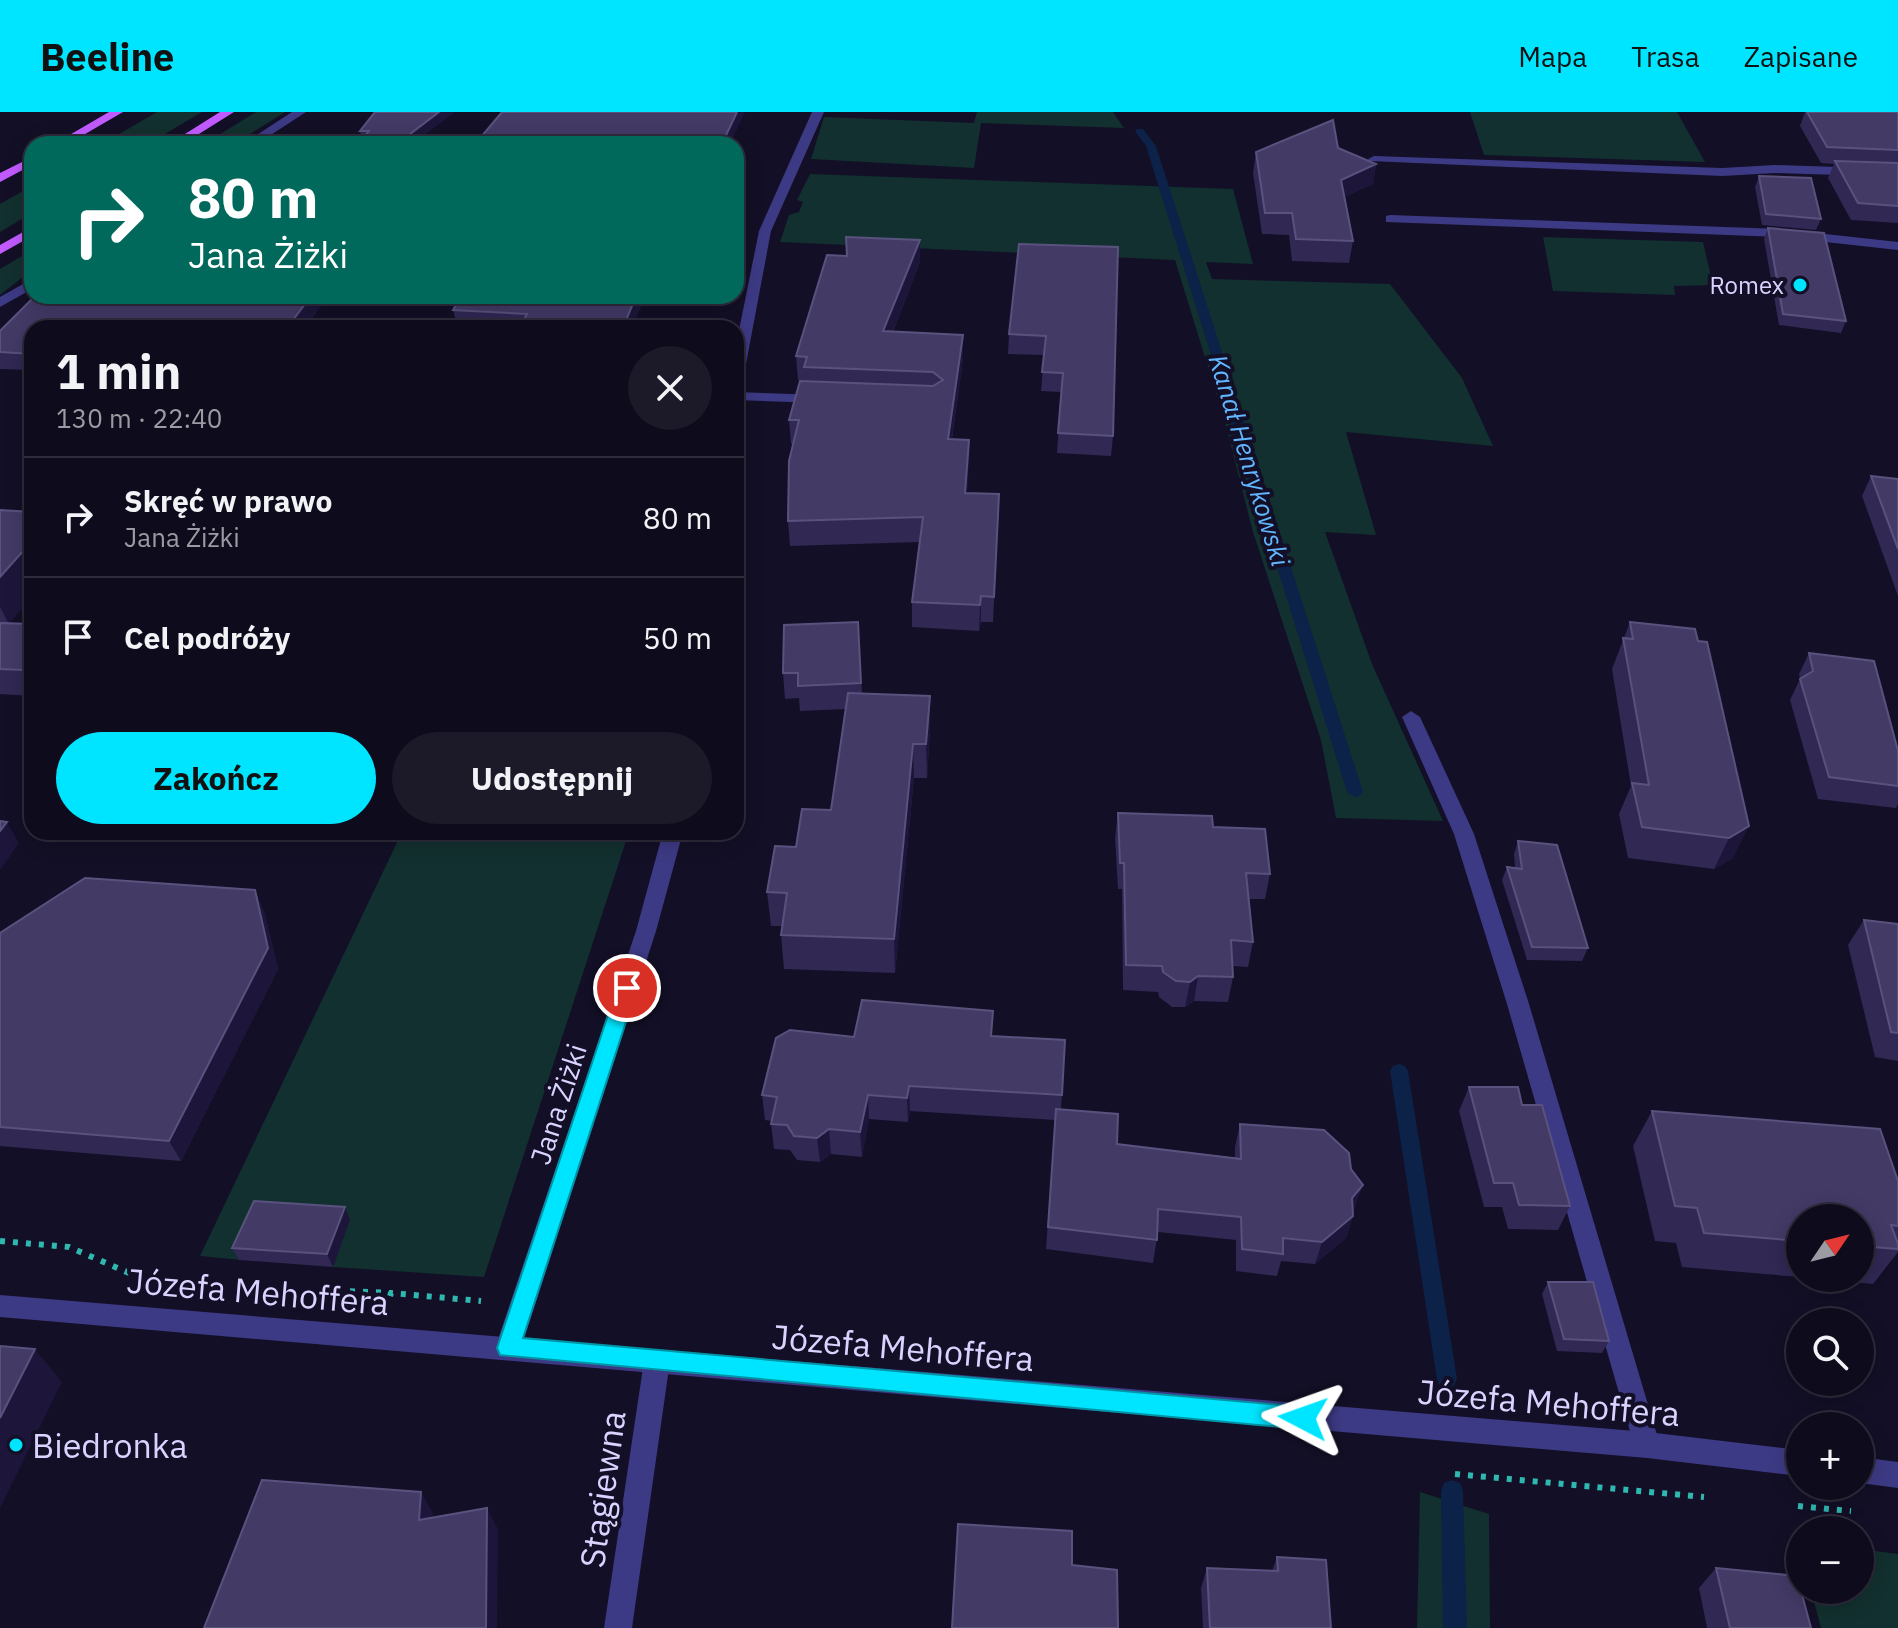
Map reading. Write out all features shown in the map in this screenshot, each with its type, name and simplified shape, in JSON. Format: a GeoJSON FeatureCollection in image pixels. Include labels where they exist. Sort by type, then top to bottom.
{"type":"FeatureCollection","features":[{"type":"Feature","properties":{"kind":"main road"},"geometry":{"type":"LineString","coordinates":[[74,136],[117,112]]}},
{"type":"Feature","properties":{"kind":"main road"},"geometry":{"type":"LineString","coordinates":[[188,136],[228,112]]}},
{"type":"Feature","properties":{"kind":"main road"},"geometry":{"type":"LineString","coordinates":[[0,178],[24,164]]}},
{"type":"Feature","properties":{"kind":"main road"},"geometry":{"type":"LineString","coordinates":[[0,250],[24,236]]}},
{"type":"Feature","properties":{"kind":"street"},"geometry":{"type":"LineString","coordinates":[[262,136],[300,112]]}},
{"type":"Feature","properties":{"kind":"street"},"geometry":{"type":"LineString","coordinates":[[744,339],[765,231],[818,112]]}},
{"type":"Feature","properties":{"kind":"street"},"geometry":{"type":"LineString","coordinates":[[1374,159],[1722,172],[1775,169],[1898,173]]}},
{"type":"Feature","properties":{"kind":"street"},"geometry":{"type":"LineString","coordinates":[[1390,219],[1780,233],[1898,246]]}},
{"type":"Feature","properties":{"kind":"street"},"geometry":{"type":"LineString","coordinates":[[0,303],[24,288]]}},
{"type":"Feature","properties":{"kind":"street"},"geometry":{"type":"LineString","coordinates":[[744,396],[843,400]]}},
{"type":"Feature","properties":{"kind":"street"},"geometry":{"type":"LineString","coordinates":[[1411,717],[1464,834],[1523,1019],[1647,1445]]}},
{"type":"Feature","properties":{"kind":"street","name":"Jana Żiżki"},"geometry":{"type":"LineString","coordinates":[[508,1348],[646,931],[671,840]]}},
{"type":"Feature","properties":{"kind":"street","name":"Józefa Mehoffera"},"geometry":{"type":"LineString","coordinates":[[0,1306],[1178,1408],[1647,1445],[1786,1461]]}},
{"type":"Feature","properties":{"kind":"street","name":"Stągiewna"},"geometry":{"type":"LineString","coordinates":[[618,1628],[657,1361]]}},
{"type":"Feature","properties":{"kind":"street"},"geometry":{"type":"LineString","coordinates":[[1874,1472],[1898,1475]]}},
{"type":"Feature","properties":{"kind":"path"},"geometry":{"type":"LineString","coordinates":[[0,1241],[69,1247],[140,1277]]}},
{"type":"Feature","properties":{"kind":"path"},"geometry":{"type":"LineString","coordinates":[[312,1290],[391,1293]]}},
{"type":"Feature","properties":{"kind":"green space"},"geometry":{"type":"Polygon","coordinates":[[[157,112],[202,112],[162,136],[116,136],[157,112]]]}},
{"type":"Feature","properties":{"kind":"green space"},"geometry":{"type":"Polygon","coordinates":[[[256,112],[285,112],[247,136],[217,136],[256,112]]]}},
{"type":"Feature","properties":{"kind":"green space"},"geometry":{"type":"Polygon","coordinates":[[[977,112],[1113,112],[1124,128],[981,123],[974,168],[811,159],[824,117],[974,123],[977,112]]]}},
{"type":"Feature","properties":{"kind":"green space"},"geometry":{"type":"Polygon","coordinates":[[[1470,112],[1677,112],[1705,162],[1484,155],[1470,112]]]}},
{"type":"Feature","properties":{"kind":"green space"},"geometry":{"type":"Polygon","coordinates":[[[810,174],[1233,189],[1253,264],[1206,262],[1212,279],[1390,284],[1462,378],[1493,446],[1346,432],[1376,535],[1325,532],[1372,664],[1443,821],[1336,818],[1321,740],[1253,532],[1226,426],[1175,260],[780,242],[789,215],[799,212],[803,202],[797,200],[810,174]]]}},
{"type":"Feature","properties":{"kind":"green space"},"geometry":{"type":"Polygon","coordinates":[[[24,190],[24,218],[0,232],[0,204],[24,190]]]}},
{"type":"Feature","properties":{"kind":"green space"},"geometry":{"type":"Polygon","coordinates":[[[1543,237],[1703,242],[1713,285],[1674,286],[1675,295],[1553,291],[1543,237]]]}},
{"type":"Feature","properties":{"kind":"green space"},"geometry":{"type":"Polygon","coordinates":[[[24,255],[24,276],[0,295],[0,269],[24,255]]]}},
{"type":"Feature","properties":{"kind":"green space"},"geometry":{"type":"Polygon","coordinates":[[[398,840],[626,841],[484,1277],[333,1267],[350,1219],[242,1260],[200,1256],[398,840]]]}},
{"type":"Feature","properties":{"kind":"green space"},"geometry":{"type":"Polygon","coordinates":[[[1420,1492],[1489,1514],[1490,1628],[1417,1628],[1420,1492]]]}},
{"type":"Feature","properties":{"kind":"green space"},"geometry":{"type":"Polygon","coordinates":[[[1874,1551],[1898,1554],[1898,1628],[1821,1628],[1815,1604],[1874,1604],[1874,1551]]]}},
{"type":"Feature","properties":{"kind":"building"},"geometry":{"type":"Polygon","coordinates":[[[375,112],[439,112],[408,136],[365,136],[369,131],[360,131],[375,112]]]}},
{"type":"Feature","properties":{"kind":"building"},"geometry":{"type":"Polygon","coordinates":[[[502,112],[737,112],[726,136],[482,136],[502,112]]]}},
{"type":"Feature","properties":{"kind":"building"},"geometry":{"type":"Polygon","coordinates":[[[1807,112],[1898,112],[1898,150],[1827,147],[1807,112]]]}},
{"type":"Feature","properties":{"kind":"building"},"geometry":{"type":"Polygon","coordinates":[[[1333,120],[1338,148],[1376,164],[1341,180],[1353,241],[1296,239],[1292,213],[1265,213],[1256,152],[1333,120]]]}},
{"type":"Feature","properties":{"kind":"building"},"geometry":{"type":"Polygon","coordinates":[[[1835,161],[1898,163],[1898,206],[1858,203],[1835,161]]]}},
{"type":"Feature","properties":{"kind":"building"},"geometry":{"type":"Polygon","coordinates":[[[1759,176],[1811,178],[1821,219],[1766,214],[1759,176]]]}},
{"type":"Feature","properties":{"kind":"building"},"geometry":{"type":"Polygon","coordinates":[[[1768,228],[1824,233],[1846,321],[1783,314],[1768,228]]]}},
{"type":"Feature","properties":{"kind":"building"},"geometry":{"type":"Polygon","coordinates":[[[846,237],[920,240],[883,331],[963,335],[948,439],[969,440],[965,493],[999,494],[994,597],[981,596],[980,605],[912,602],[923,517],[788,521],[789,461],[799,420],[789,420],[800,381],[933,386],[943,380],[933,372],[804,367],[807,357],[796,356],[827,255],[847,256],[846,237]]]}},
{"type":"Feature","properties":{"kind":"building"},"geometry":{"type":"Polygon","coordinates":[[[1019,244],[1118,247],[1113,436],[1058,433],[1063,373],[1042,372],[1046,336],[1009,334],[1019,244]]]}},
{"type":"Feature","properties":{"kind":"building"},"geometry":{"type":"Polygon","coordinates":[[[27,304],[305,304],[293,320],[24,320],[24,354],[0,352],[0,331],[27,304]]]}},
{"type":"Feature","properties":{"kind":"building"},"geometry":{"type":"Polygon","coordinates":[[[456,304],[633,304],[626,320],[524,320],[527,314],[453,310],[456,304]]]}},
{"type":"Feature","properties":{"kind":"building"},"geometry":{"type":"Polygon","coordinates":[[[1871,476],[1898,479],[1898,549],[1871,476]]]}},
{"type":"Feature","properties":{"kind":"building"},"geometry":{"type":"Polygon","coordinates":[[[0,510],[24,512],[24,550],[0,577],[0,510]]]}},
{"type":"Feature","properties":{"kind":"building"},"geometry":{"type":"Polygon","coordinates":[[[858,622],[861,683],[798,686],[798,673],[783,673],[784,625],[858,622]]]}},
{"type":"Feature","properties":{"kind":"building"},"geometry":{"type":"Polygon","coordinates":[[[1630,622],[1695,629],[1698,641],[1707,642],[1749,826],[1729,838],[1642,827],[1632,783],[1649,785],[1623,638],[1633,639],[1630,622]]]}},
{"type":"Feature","properties":{"kind":"building"},"geometry":{"type":"Polygon","coordinates":[[[0,623],[24,624],[24,670],[0,669],[0,623]]]}},
{"type":"Feature","properties":{"kind":"building"},"geometry":{"type":"Polygon","coordinates":[[[1809,653],[1874,661],[1898,751],[1898,786],[1829,777],[1800,679],[1813,671],[1809,653]]]}},
{"type":"Feature","properties":{"kind":"building"},"geometry":{"type":"Polygon","coordinates":[[[848,693],[930,696],[926,744],[913,744],[894,939],[781,935],[787,893],[767,892],[775,846],[796,847],[802,809],[831,810],[848,693]]]}},
{"type":"Feature","properties":{"kind":"building"},"geometry":{"type":"Polygon","coordinates":[[[1118,813],[1212,816],[1213,827],[1265,829],[1270,874],[1246,873],[1253,942],[1231,940],[1233,977],[1198,976],[1190,982],[1176,981],[1163,972],[1162,966],[1126,965],[1124,863],[1120,863],[1118,813]]]}},
{"type":"Feature","properties":{"kind":"building"},"geometry":{"type":"Polygon","coordinates":[[[1518,841],[1557,845],[1588,948],[1532,947],[1507,867],[1522,869],[1518,841]]]}},
{"type":"Feature","properties":{"kind":"building"},"geometry":{"type":"Polygon","coordinates":[[[85,878],[255,890],[268,948],[169,1141],[0,1127],[0,933],[85,878]]]}},
{"type":"Feature","properties":{"kind":"building"},"geometry":{"type":"Polygon","coordinates":[[[1864,920],[1898,924],[1898,1033],[1891,1032],[1864,920]]]}},
{"type":"Feature","properties":{"kind":"building"},"geometry":{"type":"Polygon","coordinates":[[[862,1000],[993,1011],[991,1036],[1065,1040],[1062,1095],[909,1086],[907,1098],[868,1095],[860,1132],[829,1129],[817,1138],[794,1136],[787,1125],[771,1124],[777,1097],[762,1095],[776,1038],[790,1030],[854,1037],[862,1000]]]}},
{"type":"Feature","properties":{"kind":"building"},"geometry":{"type":"Polygon","coordinates":[[[1469,1087],[1518,1087],[1522,1105],[1542,1105],[1570,1206],[1519,1205],[1513,1183],[1494,1183],[1469,1087]]]}},
{"type":"Feature","properties":{"kind":"building"},"geometry":{"type":"Polygon","coordinates":[[[1056,1109],[1118,1114],[1117,1144],[1241,1159],[1240,1124],[1324,1130],[1349,1153],[1351,1169],[1363,1185],[1352,1198],[1353,1216],[1322,1242],[1283,1238],[1283,1254],[1242,1249],[1241,1217],[1158,1209],[1157,1240],[1048,1227],[1056,1109]]]}},
{"type":"Feature","properties":{"kind":"building"},"geometry":{"type":"Polygon","coordinates":[[[1652,1111],[1880,1129],[1898,1181],[1898,1226],[1891,1225],[1898,1249],[1874,1247],[1874,1204],[1786,1204],[1786,1240],[1704,1233],[1697,1208],[1675,1206],[1652,1111]]]}},
{"type":"Feature","properties":{"kind":"building"},"geometry":{"type":"Polygon","coordinates":[[[254,1201],[345,1207],[327,1254],[232,1248],[254,1201]]]}},
{"type":"Feature","properties":{"kind":"building"},"geometry":{"type":"Polygon","coordinates":[[[1548,1282],[1593,1282],[1609,1341],[1564,1339],[1548,1282]]]}},
{"type":"Feature","properties":{"kind":"building"},"geometry":{"type":"Polygon","coordinates":[[[0,1346],[35,1349],[0,1418],[0,1346]]]}},
{"type":"Feature","properties":{"kind":"building"},"geometry":{"type":"Polygon","coordinates":[[[262,1480],[421,1492],[419,1520],[487,1508],[486,1628],[204,1628],[262,1480]]]}},
{"type":"Feature","properties":{"kind":"building"},"geometry":{"type":"Polygon","coordinates":[[[958,1524],[1072,1531],[1072,1565],[1117,1570],[1118,1628],[952,1628],[958,1524]]]}},
{"type":"Feature","properties":{"kind":"building"},"geometry":{"type":"Polygon","coordinates":[[[1277,1557],[1326,1560],[1331,1628],[1210,1628],[1207,1568],[1278,1571],[1277,1557]]]}},
{"type":"Feature","properties":{"kind":"building"},"geometry":{"type":"Polygon","coordinates":[[[1716,1568],[1786,1575],[1786,1604],[1805,1604],[1811,1628],[1730,1628],[1716,1568]]]}},
{"type":"Feature","properties":{"kind":"waterway","name":"Kanał Henrykowski"},"geometry":{"type":"LineString","coordinates":[[1140,131],[1151,146],[1355,792]]}},
{"type":"Feature","properties":{"kind":"waterway","name":"Kanał Henrykowski"},"geometry":{"type":"LineString","coordinates":[[1399,1071],[1447,1379]]}},
{"type":"Feature","properties":{"kind":"waterway","name":"Kanał Henrykowski"},"geometry":{"type":"LineString","coordinates":[[1452,1491],[1455,1628]]}},
{"type":"Feature","properties":{"kind":"place","name":"Romex"},"geometry":{"type":"Point","coordinates":[1800,285]}},
{"type":"Feature","properties":{"kind":"place","name":"Biedronka"},"geometry":{"type":"Point","coordinates":[16,1445]}},
{"type":"Feature","properties":{"kind":"route"},"geometry":{"type":"LineString","coordinates":[[627,988],[508,1348],[1303,1418]]}}]}
